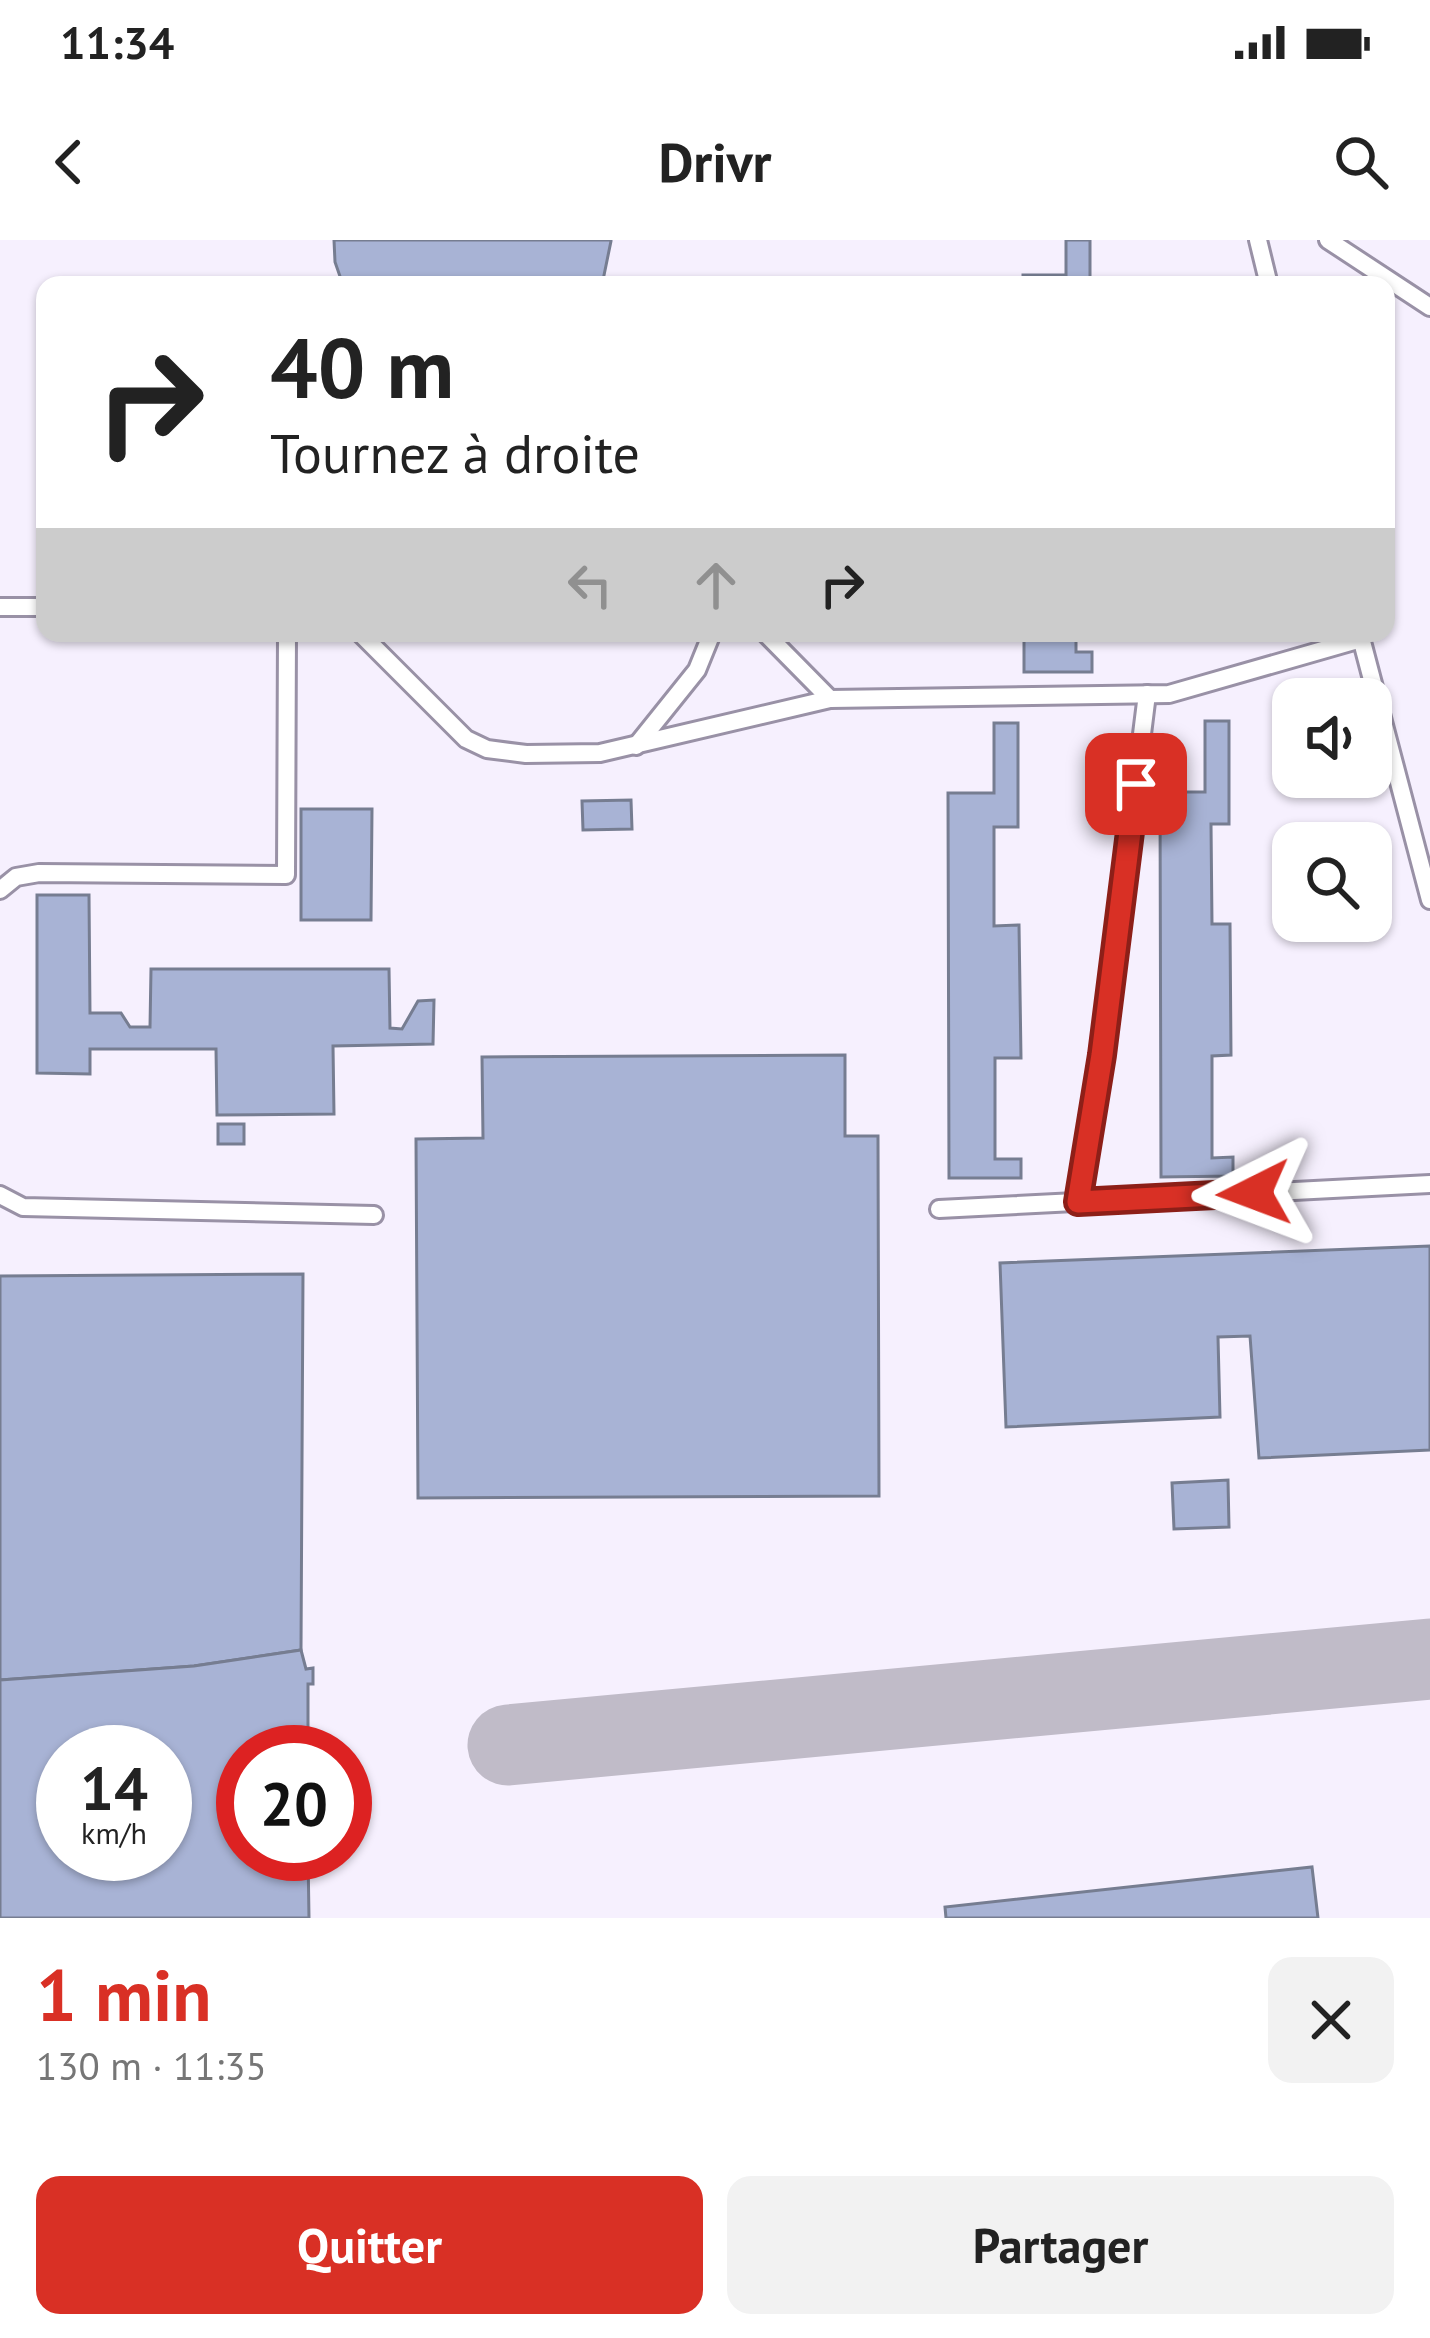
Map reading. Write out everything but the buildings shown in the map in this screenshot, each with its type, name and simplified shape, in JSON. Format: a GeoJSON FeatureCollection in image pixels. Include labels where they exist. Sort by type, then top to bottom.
{"type":"FeatureCollection","features":[{"type":"Feature","properties":{"kind":"lane"},"geometry":{"type":"LineString","coordinates":[[1258,240],[1267,276]]}},
{"type":"Feature","properties":{"kind":"lane"},"geometry":{"type":"LineString","coordinates":[[1328,240],[1383,276]]}},
{"type":"Feature","properties":{"kind":"lane"},"geometry":{"type":"LineString","coordinates":[[1395,284],[1430,307]]}},
{"type":"Feature","properties":{"kind":"lane"},"geometry":{"type":"LineString","coordinates":[[0,608],[36,608]]}},
{"type":"Feature","properties":{"kind":"lane"},"geometry":{"type":"LineString","coordinates":[[0,890],[16,877],[39,873],[286,875],[287,642]]}},
{"type":"Feature","properties":{"kind":"lane"},"geometry":{"type":"LineString","coordinates":[[369,642],[466,740],[488,749],[526,754],[600,753],[830,699],[1169,694],[1235,678],[1342,642]]}},
{"type":"Feature","properties":{"kind":"lane"},"geometry":{"type":"LineString","coordinates":[[636,746],[697,670],[708,642]]}},
{"type":"Feature","properties":{"kind":"lane"},"geometry":{"type":"LineString","coordinates":[[774,642],[830,699]]}},
{"type":"Feature","properties":{"kind":"lane"},"geometry":{"type":"LineString","coordinates":[[1362,642],[1430,900]]}},
{"type":"Feature","properties":{"kind":"lane"},"geometry":{"type":"LineString","coordinates":[[1078,1202],[1102,1055],[1147,694]]}},
{"type":"Feature","properties":{"kind":"lane"},"geometry":{"type":"LineString","coordinates":[[939,1209],[1430,1184]]}},
{"type":"Feature","properties":{"kind":"lane"},"geometry":{"type":"LineString","coordinates":[[0,1195],[23,1207],[374,1215]]}},
{"type":"Feature","properties":{"kind":"taxiway"},"geometry":{"type":"LineString","coordinates":[[508,1745],[1430,1659]]}},
{"type":"Feature","properties":{"kind":"route"},"geometry":{"type":"LineString","coordinates":[[1136,784],[1078,1202],[1254,1193]]}}]}
